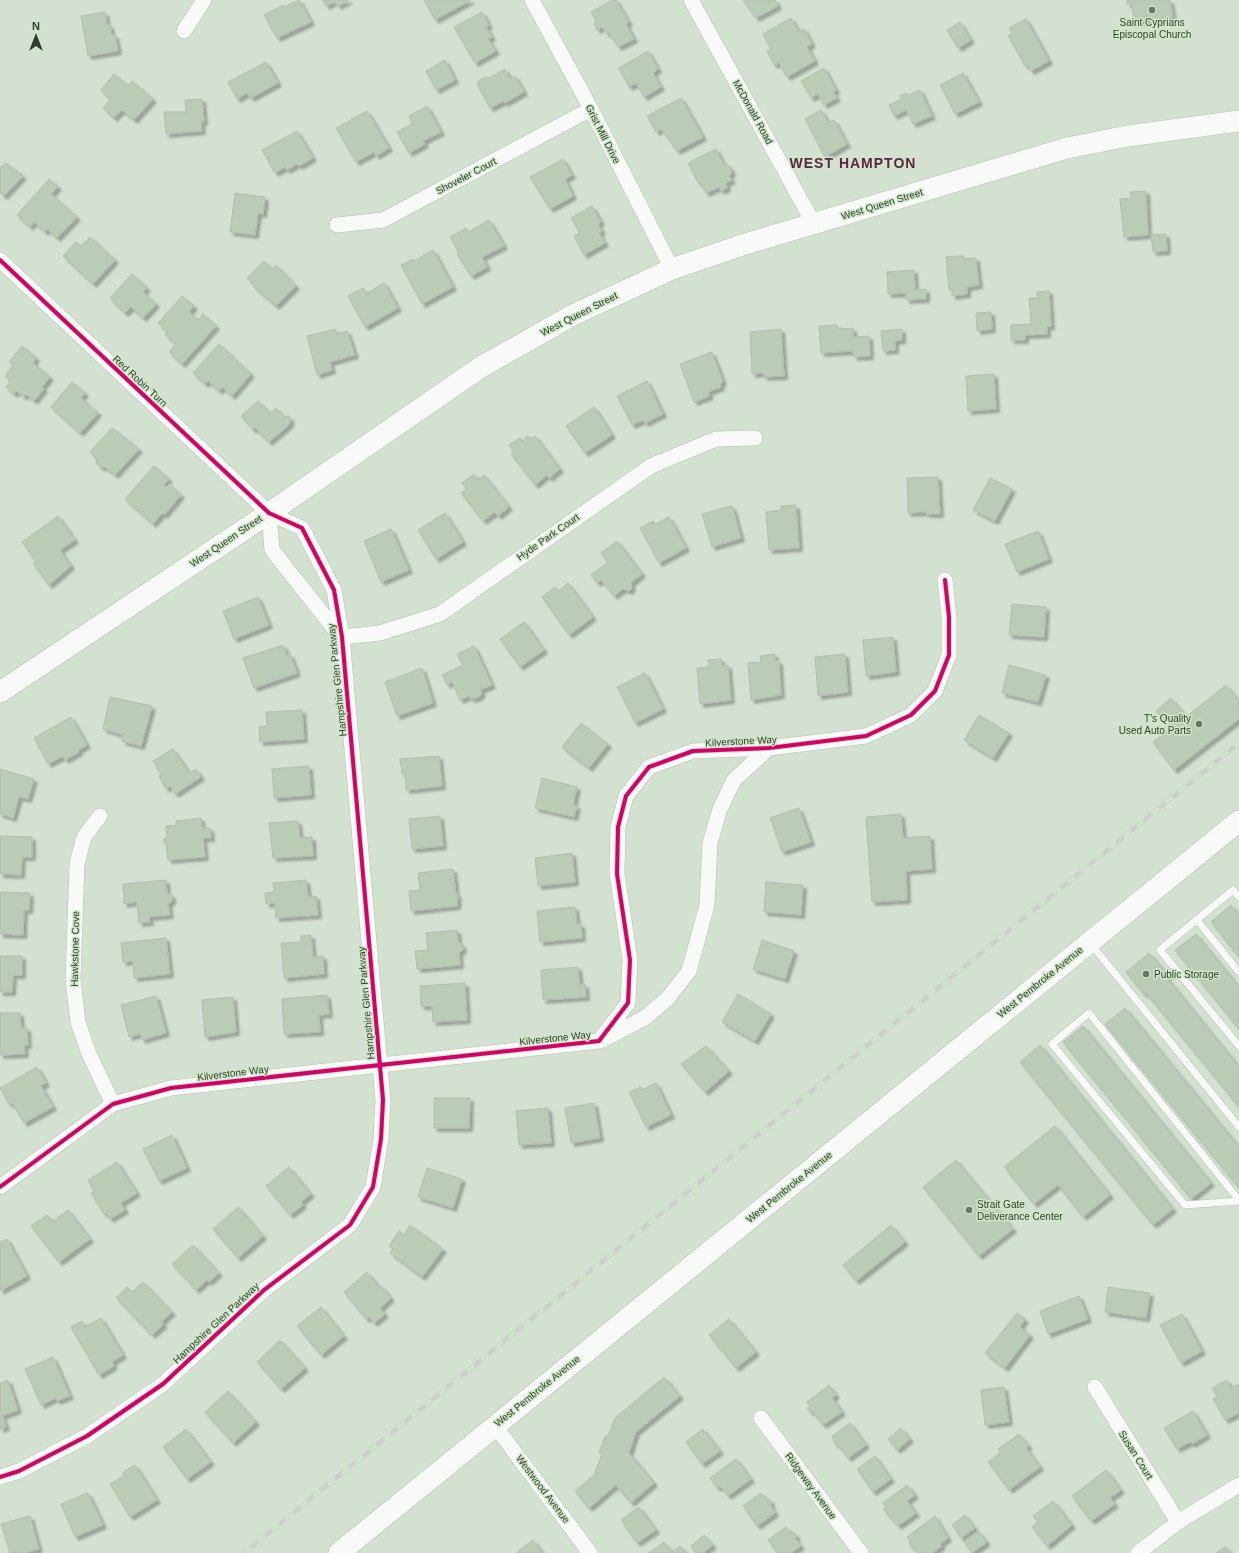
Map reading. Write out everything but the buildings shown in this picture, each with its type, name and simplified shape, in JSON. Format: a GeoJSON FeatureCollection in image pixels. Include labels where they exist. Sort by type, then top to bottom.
{"type":"FeatureCollection","features":[{"type":"Feature","properties":{"kind":"main road","name":"West Queen Street"},"geometry":{"type":"LineString","coordinates":[[0,692],[269,512],[481,367],[573,315],[672,269],[742,245],[1067,148],[1128,136],[1239,121]]}},
{"type":"Feature","properties":{"kind":"main road","name":"West Pembroke Avenue"},"geometry":{"type":"LineString","coordinates":[[343,1552],[495,1426],[1239,821]]}},
{"type":"Feature","properties":{"kind":"street"},"geometry":{"type":"LineString","coordinates":[[184,31],[204,0]]}},
{"type":"Feature","properties":{"kind":"street","name":"Grist Mill Drive"},"geometry":{"type":"LineString","coordinates":[[532,0],[591,109],[672,269]]}},
{"type":"Feature","properties":{"kind":"street","name":"McDonald Road"},"geometry":{"type":"LineString","coordinates":[[691,0],[814,224]]}},
{"type":"Feature","properties":{"kind":"street","name":"Shoveler Court"},"geometry":{"type":"LineString","coordinates":[[337,225],[383,220],[591,109]]}},
{"type":"Feature","properties":{"kind":"street","name":"Red Robin Turn"},"geometry":{"type":"LineString","coordinates":[[0,260],[269,512]]}},
{"type":"Feature","properties":{"kind":"street","name":"Hyde Park Court"},"geometry":{"type":"LineString","coordinates":[[342,638],[380,633],[440,614],[651,466],[716,439],[755,438]]}},
{"type":"Feature","properties":{"kind":"street","name":"Hampshire Glen Parkway"},"geometry":{"type":"LineString","coordinates":[[269,512],[272,550],[342,638]]}},
{"type":"Feature","properties":{"kind":"street","name":"Hampshire Glen Parkway"},"geometry":{"type":"LineString","coordinates":[[0,1476],[19,1471],[88,1436],[163,1384],[264,1290],[350,1225],[373,1187],[381,1139],[383,1100],[342,638],[334,590],[302,528],[269,512]]}},
{"type":"Feature","properties":{"kind":"street","name":"Kilverstone Way"},"geometry":{"type":"LineString","coordinates":[[599,1041],[628,1003],[630,960],[617,874],[618,827],[626,796],[649,767],[692,751],[769,748],[866,736],[911,715],[935,691],[949,655],[949,616],[945,580]]}},
{"type":"Feature","properties":{"kind":"street","name":"Kilverstone Way"},"geometry":{"type":"LineString","coordinates":[[0,1187],[113,1104],[171,1088],[231,1080],[380,1066],[599,1041],[646,1017],[668,998],[689,971],[707,905],[710,843],[720,809],[734,780],[769,748]]}},
{"type":"Feature","properties":{"kind":"street","name":"Hawkstone Cove"},"geometry":{"type":"LineString","coordinates":[[100,816],[84,837],[77,864],[73,980],[78,1022],[89,1054],[113,1104]]}},
{"type":"Feature","properties":{"kind":"street","name":"Susan Court"},"geometry":{"type":"LineString","coordinates":[[1094,1387],[1178,1522]]}},
{"type":"Feature","properties":{"kind":"street","name":"Ridgeway Avenue"},"geometry":{"type":"LineString","coordinates":[[761,1418],[861,1553]]}},
{"type":"Feature","properties":{"kind":"street","name":"Westwood Avenue"},"geometry":{"type":"LineString","coordinates":[[495,1426],[590,1553]]}},
{"type":"Feature","properties":{"kind":"street"},"geometry":{"type":"LineString","coordinates":[[1142,1552],[1178,1522],[1239,1485]]}},
{"type":"Feature","properties":{"kind":"lane"},"geometry":{"type":"LineString","coordinates":[[1239,897],[1233,890],[1160,950],[1239,1046]]}},
{"type":"Feature","properties":{"kind":"lane"},"geometry":{"type":"LineString","coordinates":[[1197,920],[1239,972]]}},
{"type":"Feature","properties":{"kind":"lane"},"geometry":{"type":"LineString","coordinates":[[1089,942],[1239,1127]]}},
{"type":"Feature","properties":{"kind":"lane"},"geometry":{"type":"LineString","coordinates":[[1089,1013],[1239,1200],[1185,1205],[1052,1044],[1089,1013]]}},
{"type":"Feature","properties":{"kind":"railway"},"geometry":{"type":"LineString","coordinates":[[244,1553],[1239,743]]}},
{"type":"Feature","properties":{"kind":"cycle path"},"geometry":{"type":"LineString","coordinates":[[0,260],[269,513],[302,528],[334,590],[342,637],[383,1100],[381,1139],[373,1187],[350,1225],[264,1290],[163,1384],[87,1436],[19,1471],[0,1477]]}},
{"type":"Feature","properties":{"kind":"cycle path"},"geometry":{"type":"LineString","coordinates":[[0,1187],[113,1104],[171,1088],[599,1041],[628,1003],[630,960],[617,874],[618,827],[626,796],[649,767],[693,751],[769,748],[866,736],[911,715],[935,691],[949,655],[949,617],[945,580]]}},
{"type":"Feature","properties":{"kind":"place","name":"Saint Cyprians Episcopal Church"},"geometry":{"type":"Point","coordinates":[1152,10]}},
{"type":"Feature","properties":{"kind":"place","name":"T's Quality Used Auto Parts"},"geometry":{"type":"Point","coordinates":[1199,724]}},
{"type":"Feature","properties":{"kind":"place","name":"Public Storage"},"geometry":{"type":"Point","coordinates":[1146,974]}},
{"type":"Feature","properties":{"kind":"place","name":"Strait Gate Deliverance Center"},"geometry":{"type":"Point","coordinates":[969,1210]}},
{"type":"Feature","properties":{"kind":"district","name":"WEST HAMPTON"},"geometry":{"type":"Point","coordinates":[853,163]}}]}
